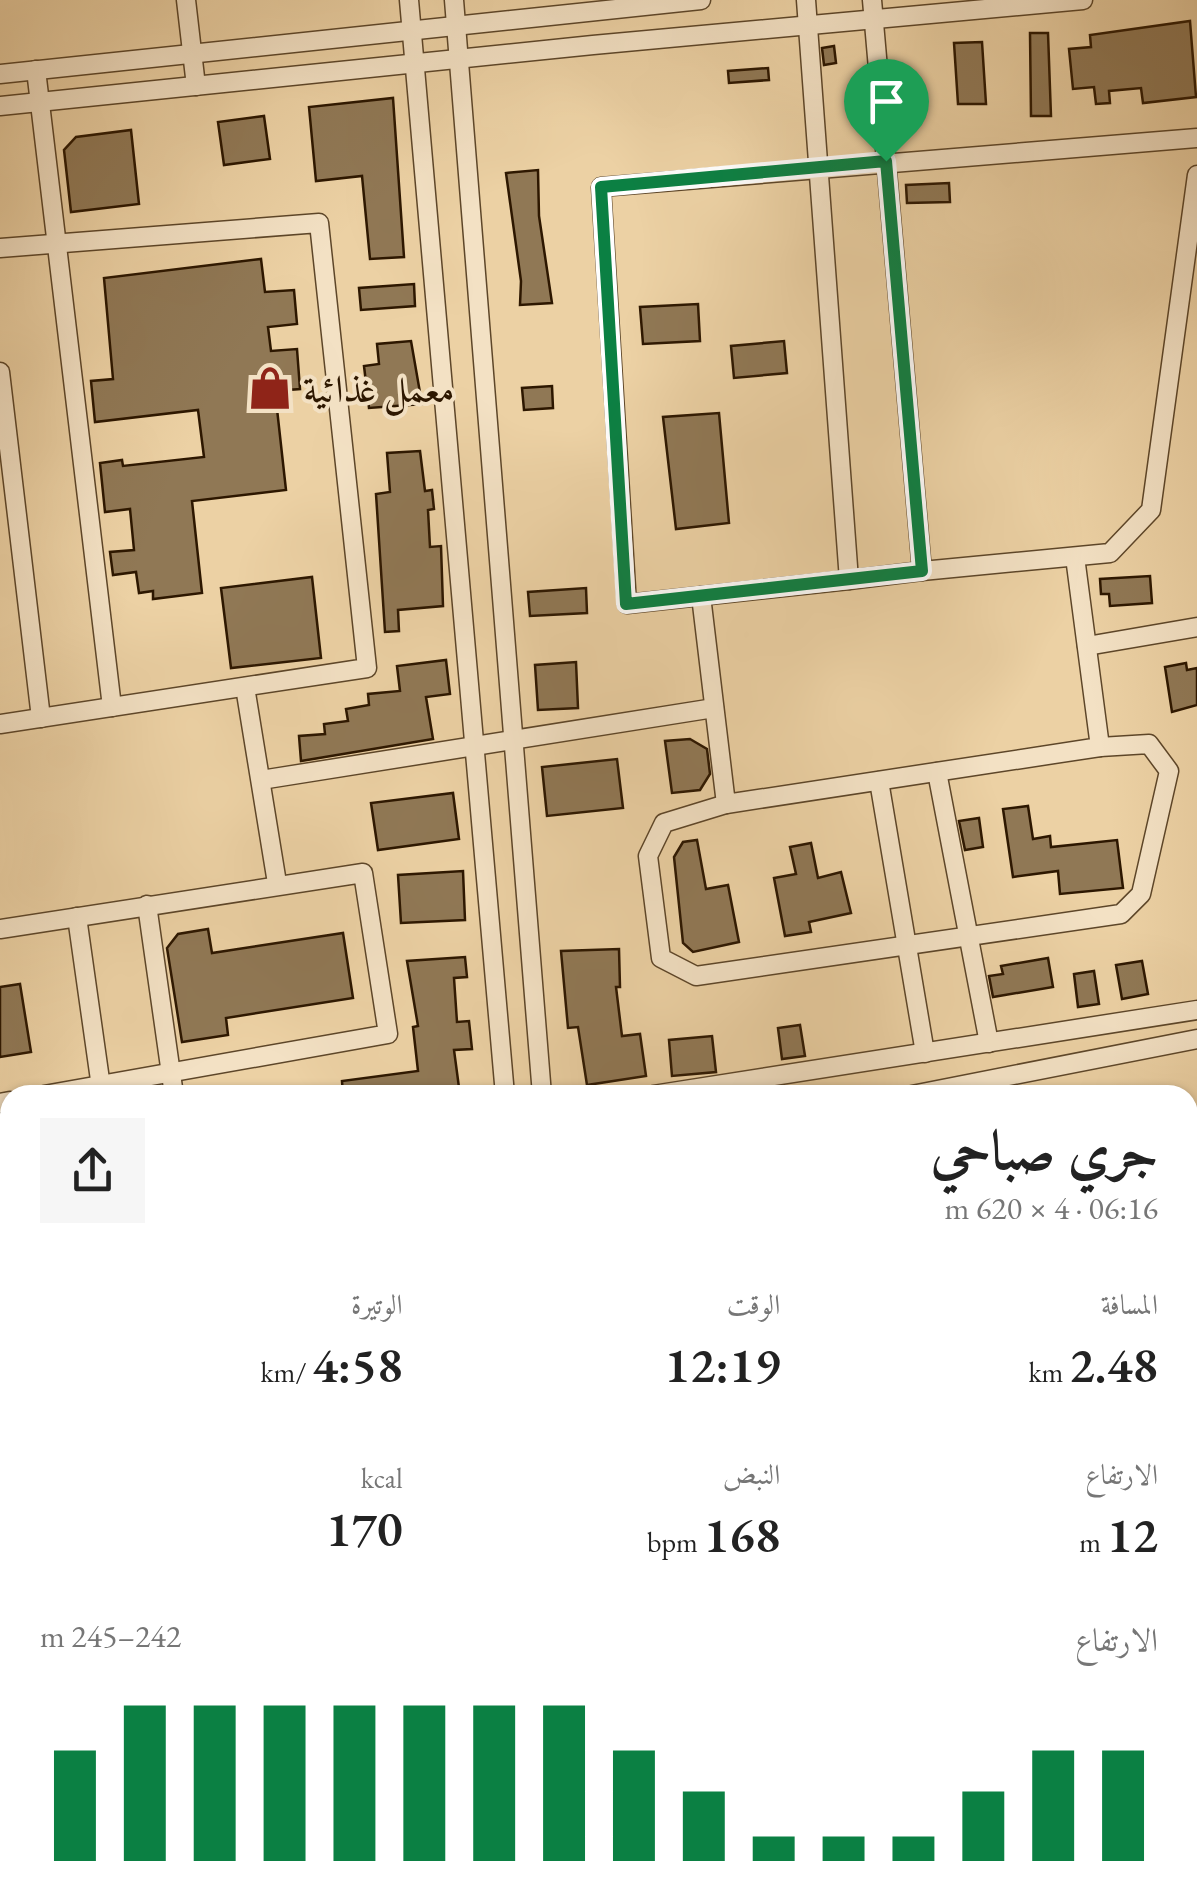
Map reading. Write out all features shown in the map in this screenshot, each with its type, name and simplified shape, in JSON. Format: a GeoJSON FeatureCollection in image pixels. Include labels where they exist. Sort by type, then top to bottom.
{"type":"FeatureCollection","features":[{"type":"Feature","properties":{"kind":"street"},"geometry":{"type":"LineString","coordinates":[[186,0],[196,86]]}},
{"type":"Feature","properties":{"kind":"street"},"geometry":{"type":"LineString","coordinates":[[409,0],[505,1085]]}},
{"type":"Feature","properties":{"kind":"street"},"geometry":{"type":"LineString","coordinates":[[454,0],[541,1085]]}},
{"type":"Feature","properties":{"kind":"street"},"geometry":{"type":"LineString","coordinates":[[0,74],[411,27],[701,0]]}},
{"type":"Feature","properties":{"kind":"street"},"geometry":{"type":"LineString","coordinates":[[806,0],[849,580]]}},
{"type":"Feature","properties":{"kind":"street"},"geometry":{"type":"LineString","coordinates":[[0,106],[808,25],[873,9],[1083,0]]}},
{"type":"Feature","properties":{"kind":"street"},"geometry":{"type":"LineString","coordinates":[[873,9],[922,571]]}},
{"type":"Feature","properties":{"kind":"street"},"geometry":{"type":"LineString","coordinates":[[36,70],[112,707]]}},
{"type":"Feature","properties":{"kind":"street"},"geometry":{"type":"LineString","coordinates":[[1197,138],[601,187],[626,604],[1110,553],[1152,510],[1197,175]]}},
{"type":"Feature","properties":{"kind":"street"},"geometry":{"type":"LineString","coordinates":[[0,248],[319,223],[367,668],[0,724]]}},
{"type":"Feature","properties":{"kind":"street"},"geometry":{"type":"LineString","coordinates":[[0,372],[41,718]]}},
{"type":"Feature","properties":{"kind":"street"},"geometry":{"type":"LineString","coordinates":[[1075,556],[1100,747]]}},
{"type":"Feature","properties":{"kind":"street"},"geometry":{"type":"LineString","coordinates":[[702,596],[726,804]]}},
{"type":"Feature","properties":{"kind":"street"},"geometry":{"type":"LineString","coordinates":[[1087,646],[1197,627]]}},
{"type":"Feature","properties":{"kind":"street"},"geometry":{"type":"LineString","coordinates":[[245,686],[278,884]]}},
{"type":"Feature","properties":{"kind":"street"},"geometry":{"type":"LineString","coordinates":[[260,780],[714,708]]}},
{"type":"Feature","properties":{"kind":"street"},"geometry":{"type":"LineString","coordinates":[[1149,744],[1170,771],[1141,894],[1121,914],[696,976],[661,958],[648,856],[664,822],[726,804],[937,772],[1100,747],[1149,744]]}},
{"type":"Feature","properties":{"kind":"street"},"geometry":{"type":"LineString","coordinates":[[937,772],[990,1043]]}},
{"type":"Feature","properties":{"kind":"street"},"geometry":{"type":"LineString","coordinates":[[879,781],[925,1053]]}},
{"type":"Feature","properties":{"kind":"street"},"geometry":{"type":"LineString","coordinates":[[0,930],[363,873],[388,1034],[171,1072],[121,1085]]}},
{"type":"Feature","properties":{"kind":"street"},"geometry":{"type":"LineString","coordinates":[[147,905],[173,1085]]}},
{"type":"Feature","properties":{"kind":"street"},"geometry":{"type":"LineString","coordinates":[[78,916],[101,1085]]}},
{"type":"Feature","properties":{"kind":"street"},"geometry":{"type":"LineString","coordinates":[[761,1085],[925,1053],[1197,1010]]}},
{"type":"Feature","properties":{"kind":"street"},"geometry":{"type":"LineString","coordinates":[[964,1085],[1197,1040]]}},
{"type":"Feature","properties":{"kind":"building"},"geometry":{"type":"Polygon","coordinates":[[[1190,21],[1196,97],[1143,103],[1141,88],[1109,91],[1110,103],[1096,104],[1094,87],[1073,89],[1069,49],[1091,47],[1090,35],[1190,21]]]}},
{"type":"Feature","properties":{"kind":"building"},"geometry":{"type":"Polygon","coordinates":[[[1030,33],[1048,33],[1051,116],[1031,116],[1030,33]]]}},
{"type":"Feature","properties":{"kind":"building"},"geometry":{"type":"Polygon","coordinates":[[[982,42],[986,104],[958,104],[954,43],[982,42]]]}},
{"type":"Feature","properties":{"kind":"building"},"geometry":{"type":"Polygon","coordinates":[[[834,46],[836,63],[824,65],[822,48],[834,46]]]}},
{"type":"Feature","properties":{"kind":"building"},"geometry":{"type":"Polygon","coordinates":[[[768,68],[769,80],[729,83],[728,71],[768,68]]]}},
{"type":"Feature","properties":{"kind":"building"},"geometry":{"type":"Polygon","coordinates":[[[393,98],[404,257],[370,259],[362,176],[316,181],[309,107],[393,98]]]}},
{"type":"Feature","properties":{"kind":"building"},"geometry":{"type":"Polygon","coordinates":[[[264,116],[270,159],[224,165],[218,122],[264,116]]]}},
{"type":"Feature","properties":{"kind":"building"},"geometry":{"type":"Polygon","coordinates":[[[131,130],[139,204],[71,212],[64,150],[76,137],[131,130]]]}},
{"type":"Feature","properties":{"kind":"building"},"geometry":{"type":"Polygon","coordinates":[[[538,170],[539,216],[552,303],[520,305],[521,281],[506,173],[538,170]]]}},
{"type":"Feature","properties":{"kind":"building"},"geometry":{"type":"Polygon","coordinates":[[[949,183],[950,202],[907,203],[906,185],[949,183]]]}},
{"type":"Feature","properties":{"kind":"building"},"geometry":{"type":"Polygon","coordinates":[[[261,259],[265,292],[294,290],[297,324],[268,327],[271,351],[297,349],[300,389],[275,391],[286,490],[192,501],[202,593],[153,599],[153,591],[139,593],[136,572],[113,575],[110,552],[134,550],[130,509],[105,512],[100,463],[122,460],[123,466],[204,457],[198,410],[95,422],[91,381],[113,379],[104,278],[261,259]]]}},
{"type":"Feature","properties":{"kind":"building"},"geometry":{"type":"Polygon","coordinates":[[[414,284],[415,306],[361,310],[359,288],[414,284]]]}},
{"type":"Feature","properties":{"kind":"building"},"geometry":{"type":"Polygon","coordinates":[[[698,304],[700,341],[643,344],[640,307],[698,304]]]}},
{"type":"Feature","properties":{"kind":"building"},"geometry":{"type":"Polygon","coordinates":[[[411,341],[422,404],[369,408],[364,366],[379,364],[377,344],[411,341]]]}},
{"type":"Feature","properties":{"kind":"building"},"geometry":{"type":"Polygon","coordinates":[[[784,341],[787,373],[734,378],[731,346],[784,341]]]}},
{"type":"Feature","properties":{"kind":"building"},"geometry":{"type":"Polygon","coordinates":[[[552,386],[553,408],[524,410],[522,388],[552,386]]]}},
{"type":"Feature","properties":{"kind":"building"},"geometry":{"type":"Polygon","coordinates":[[[719,413],[729,523],[676,529],[663,417],[719,413]]]}},
{"type":"Feature","properties":{"kind":"building"},"geometry":{"type":"Polygon","coordinates":[[[420,451],[425,491],[432,490],[434,509],[428,510],[430,547],[441,546],[443,606],[398,610],[399,631],[385,632],[376,494],[390,492],[387,453],[420,451]]]}},
{"type":"Feature","properties":{"kind":"building"},"geometry":{"type":"Polygon","coordinates":[[[1150,576],[1152,603],[1110,606],[1109,594],[1101,594],[1100,579],[1150,576]]]}},
{"type":"Feature","properties":{"kind":"building"},"geometry":{"type":"Polygon","coordinates":[[[312,577],[321,658],[231,668],[221,588],[312,577]]]}},
{"type":"Feature","properties":{"kind":"building"},"geometry":{"type":"Polygon","coordinates":[[[586,588],[587,613],[530,616],[528,592],[586,588]]]}},
{"type":"Feature","properties":{"kind":"building"},"geometry":{"type":"Polygon","coordinates":[[[446,660],[450,694],[426,697],[433,739],[301,761],[299,736],[325,734],[324,724],[348,721],[346,709],[369,705],[368,694],[400,691],[397,666],[446,660]]]}},
{"type":"Feature","properties":{"kind":"building"},"geometry":{"type":"Polygon","coordinates":[[[576,662],[578,708],[538,710],[535,665],[576,662]]]}},
{"type":"Feature","properties":{"kind":"building"},"geometry":{"type":"Polygon","coordinates":[[[1186,663],[1187,670],[1197,668],[1197,705],[1172,712],[1165,667],[1186,663]]]}},
{"type":"Feature","properties":{"kind":"building"},"geometry":{"type":"Polygon","coordinates":[[[690,739],[707,749],[710,774],[700,790],[672,793],[665,741],[690,739]]]}},
{"type":"Feature","properties":{"kind":"building"},"geometry":{"type":"Polygon","coordinates":[[[617,759],[623,808],[547,816],[542,767],[617,759]]]}},
{"type":"Feature","properties":{"kind":"building"},"geometry":{"type":"Polygon","coordinates":[[[453,793],[459,839],[378,850],[371,803],[453,793]]]}},
{"type":"Feature","properties":{"kind":"building"},"geometry":{"type":"Polygon","coordinates":[[[1028,806],[1033,839],[1050,836],[1051,847],[1117,840],[1123,888],[1060,894],[1058,871],[1013,877],[1003,809],[1028,806]]]}},
{"type":"Feature","properties":{"kind":"building"},"geometry":{"type":"Polygon","coordinates":[[[979,818],[983,847],[965,850],[959,821],[979,818]]]}},
{"type":"Feature","properties":{"kind":"building"},"geometry":{"type":"Polygon","coordinates":[[[697,840],[706,889],[728,885],[739,942],[693,952],[683,943],[674,857],[683,842],[697,840]]]}},
{"type":"Feature","properties":{"kind":"building"},"geometry":{"type":"Polygon","coordinates":[[[811,843],[818,878],[841,872],[851,913],[809,922],[811,932],[785,936],[774,878],[796,874],[790,847],[811,843]]]}},
{"type":"Feature","properties":{"kind":"building"},"geometry":{"type":"Polygon","coordinates":[[[463,871],[465,920],[401,923],[398,875],[463,871]]]}},
{"type":"Feature","properties":{"kind":"building"},"geometry":{"type":"Polygon","coordinates":[[[208,929],[212,953],[343,933],[353,998],[226,1018],[228,1035],[182,1042],[167,948],[178,934],[208,929]]]}},
{"type":"Feature","properties":{"kind":"building"},"geometry":{"type":"Polygon","coordinates":[[[619,949],[620,987],[616,987],[622,1036],[640,1034],[646,1076],[587,1085],[578,1027],[568,1028],[561,951],[619,949]]]}},
{"type":"Feature","properties":{"kind":"building"},"geometry":{"type":"Polygon","coordinates":[[[465,957],[467,977],[454,978],[457,1022],[469,1021],[472,1049],[454,1050],[459,1085],[342,1085],[342,1081],[418,1071],[413,1027],[418,1026],[407,961],[465,957]]]}},
{"type":"Feature","properties":{"kind":"building"},"geometry":{"type":"Polygon","coordinates":[[[1048,958],[1053,987],[993,997],[989,976],[1003,974],[1001,966],[1048,958]]]}},
{"type":"Feature","properties":{"kind":"building"},"geometry":{"type":"Polygon","coordinates":[[[1142,961],[1148,994],[1122,999],[1116,965],[1142,961]]]}},
{"type":"Feature","properties":{"kind":"building"},"geometry":{"type":"Polygon","coordinates":[[[1094,971],[1099,1004],[1078,1007],[1074,974],[1094,971]]]}},
{"type":"Feature","properties":{"kind":"building"},"geometry":{"type":"Polygon","coordinates":[[[20,984],[31,1052],[0,1057],[0,987],[20,984]]]}},
{"type":"Feature","properties":{"kind":"building"},"geometry":{"type":"Polygon","coordinates":[[[800,1025],[805,1056],[782,1059],[778,1028],[800,1025]]]}},
{"type":"Feature","properties":{"kind":"building"},"geometry":{"type":"Polygon","coordinates":[[[712,1036],[716,1072],[672,1076],[669,1040],[712,1036]]]}},
{"type":"Feature","properties":{"kind":"place","name":"معمل غذائية"},"geometry":{"type":"Point","coordinates":[270,388]}},
{"type":"Feature","properties":{"kind":"route"},"geometry":{"type":"LineString","coordinates":[[886,161],[922,571],[626,604],[601,187],[886,161]]}}]}
